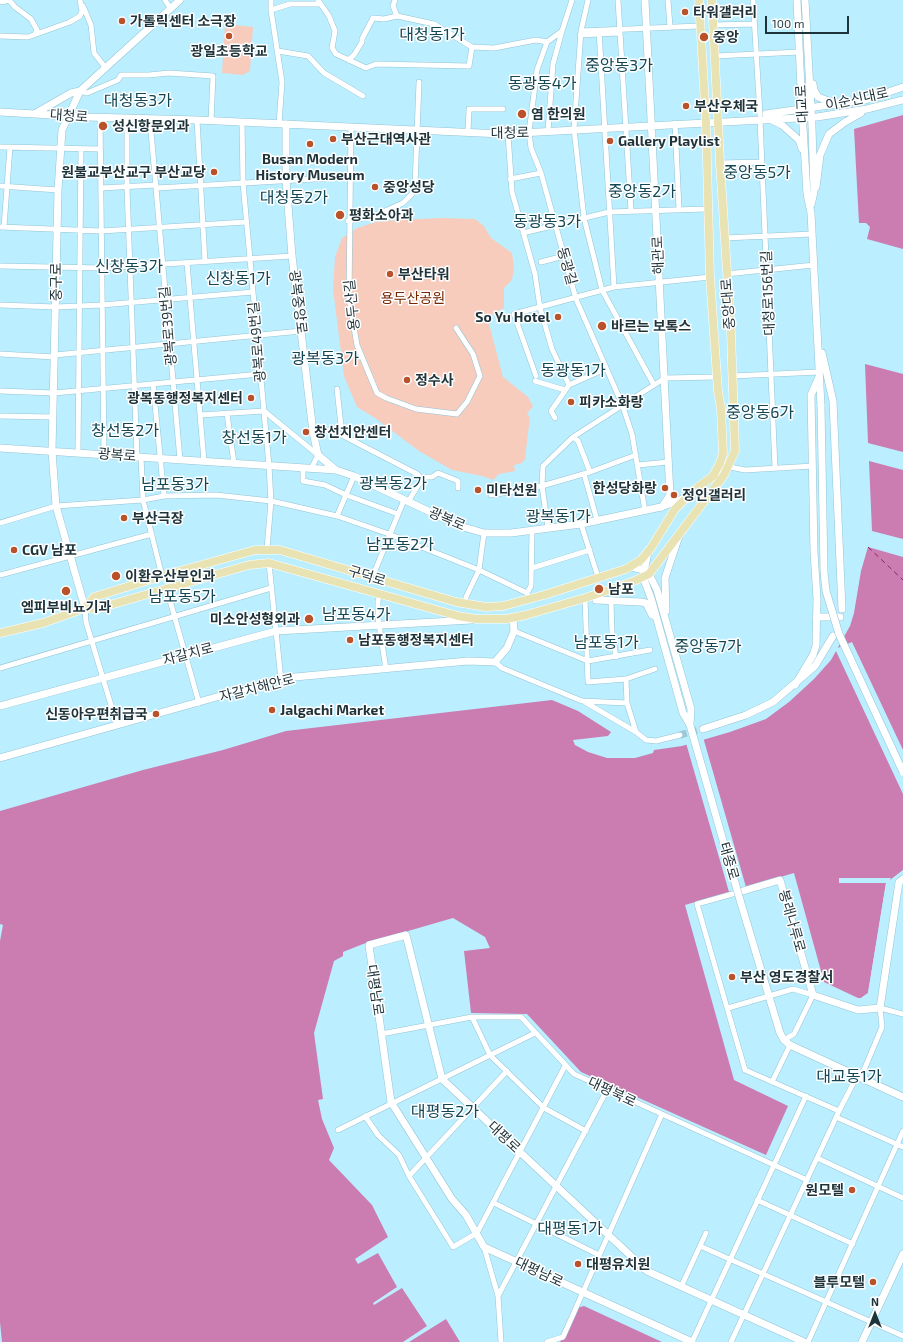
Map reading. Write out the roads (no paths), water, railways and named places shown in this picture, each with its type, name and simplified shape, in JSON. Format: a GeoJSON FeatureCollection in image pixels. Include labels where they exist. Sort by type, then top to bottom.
{"type":"FeatureCollection","features":[{"type":"Feature","properties":{"kind":"main road","name":"중구로"},"geometry":{"type":"LineString","coordinates":[[85,608],[56,506],[52,451],[59,148],[62,130],[80,91],[180,0]]}},
{"type":"Feature","properties":{"kind":"main road","name":"해관로"},"geometry":{"type":"LineString","coordinates":[[645,0],[670,495],[669,499],[661,508]]}},
{"type":"Feature","properties":{"kind":"main road","name":"중앙대로"},"geometry":{"type":"LineString","coordinates":[[648,552],[675,509],[685,498],[713,476],[722,459],[723,448],[710,277],[707,209],[706,122],[698,0]]}},
{"type":"Feature","properties":{"kind":"main road","name":"중앙대로"},"geometry":{"type":"LineString","coordinates":[[645,574],[679,536],[730,467],[734,457],[735,447],[732,376],[712,0]]}},
{"type":"Feature","properties":{"kind":"main road","name":"대교로"},"geometry":{"type":"LineString","coordinates":[[797,0],[807,194],[811,207]]}},
{"type":"Feature","properties":{"kind":"main road","name":"대교로"},"geometry":{"type":"LineString","coordinates":[[805,0],[812,117],[814,192],[811,207],[820,373],[824,572],[826,591],[839,634],[903,772]]}},
{"type":"Feature","properties":{"kind":"main road"},"geometry":{"type":"LineString","coordinates":[[809,62],[814,90],[818,97],[838,104]]}},
{"type":"Feature","properties":{"kind":"main road","name":"이순신대로"},"geometry":{"type":"LineString","coordinates":[[802,114],[811,108],[866,100],[903,87]]}},
{"type":"Feature","properties":{"kind":"main road"},"geometry":{"type":"LineString","coordinates":[[36,113],[71,93],[80,91]]}},
{"type":"Feature","properties":{"kind":"main road","name":"이순신대로"},"geometry":{"type":"LineString","coordinates":[[760,117],[802,114],[812,117],[867,109],[903,100]]}},
{"type":"Feature","properties":{"kind":"main road"},"geometry":{"type":"LineString","coordinates":[[814,192],[818,180],[820,155],[829,134],[844,122],[867,109]]}},
{"type":"Feature","properties":{"kind":"main road","name":"대청로"},"geometry":{"type":"LineString","coordinates":[[0,112],[100,118],[197,120],[508,134],[738,120],[760,117],[770,119],[802,114]]}},
{"type":"Feature","properties":{"kind":"main road"},"geometry":{"type":"LineString","coordinates":[[770,119],[782,125],[799,140],[805,160]]}},
{"type":"Feature","properties":{"kind":"main road","name":"광복중앙로"},"geometry":{"type":"LineString","coordinates":[[283,124],[292,256],[313,432],[318,455]]}},
{"type":"Feature","properties":{"kind":"main road"},"geometry":{"type":"LineString","coordinates":[[818,335],[833,401],[842,609]]}},
{"type":"Feature","properties":{"kind":"main road"},"geometry":{"type":"LineString","coordinates":[[795,685],[813,655],[816,646],[811,395],[820,373]]}},
{"type":"Feature","properties":{"kind":"main road","name":"광복로"},"geometry":{"type":"LineString","coordinates":[[0,448],[336,470],[354,476],[460,526],[484,533],[532,531],[581,524],[661,508],[685,498]]}},
{"type":"Feature","properties":{"kind":"main road"},"geometry":{"type":"LineString","coordinates":[[318,455],[336,470]]}},
{"type":"Feature","properties":{"kind":"main road"},"geometry":{"type":"LineString","coordinates":[[665,617],[665,578],[679,536]]}},
{"type":"Feature","properties":{"kind":"main road","name":"구덕로"},"geometry":{"type":"LineString","coordinates":[[85,608],[94,597],[162,576],[245,553],[267,549],[280,550],[465,604],[494,607],[630,567],[641,560],[648,552]]}},
{"type":"Feature","properties":{"kind":"main road"},"geometry":{"type":"LineString","coordinates":[[630,567],[645,574],[648,552]]}},
{"type":"Feature","properties":{"kind":"main road","name":"구덕로"},"geometry":{"type":"LineString","coordinates":[[0,633],[43,623],[85,608],[96,610],[249,565],[269,563],[380,596],[458,616],[476,619],[513,618],[585,598],[645,574]]}},
{"type":"Feature","properties":{"kind":"main road","name":"태종로"},"geometry":{"type":"LineString","coordinates":[[645,574],[657,590],[691,709],[690,724]]}},
{"type":"Feature","properties":{"kind":"main road","name":"태종로"},"geometry":{"type":"LineString","coordinates":[[645,574],[683,713],[690,724],[740,900],[784,1040],[790,1046],[903,1097]]}},
{"type":"Feature","properties":{"kind":"main road"},"geometry":{"type":"LineString","coordinates":[[585,598],[646,603],[659,625]]}},
{"type":"Feature","properties":{"kind":"main road"},"geometry":{"type":"LineString","coordinates":[[816,617],[840,617]]}},
{"type":"Feature","properties":{"kind":"main road"},"geometry":{"type":"LineString","coordinates":[[495,662],[507,648],[514,631],[513,618]]}},
{"type":"Feature","properties":{"kind":"main road","name":"자갈치로"},"geometry":{"type":"LineString","coordinates":[[0,706],[276,630],[476,619]]}},
{"type":"Feature","properties":{"kind":"main road"},"geometry":{"type":"LineString","coordinates":[[703,728],[746,715],[773,702],[795,685],[815,666],[833,636]]}},
{"type":"Feature","properties":{"kind":"main road","name":"자갈치해안로"},"geometry":{"type":"LineString","coordinates":[[0,756],[281,680],[468,661],[495,662]]}},
{"type":"Feature","properties":{"kind":"main road"},"geometry":{"type":"LineString","coordinates":[[813,995],[858,1010],[880,1008],[899,882],[903,879]]}},
{"type":"Feature","properties":{"kind":"main road","name":"봉래나루로"},"geometry":{"type":"LineString","coordinates":[[736,893],[780,880],[813,995]]}},
{"type":"Feature","properties":{"kind":"main road","name":"대평남로"},"geometry":{"type":"LineString","coordinates":[[428,1024],[406,935],[369,945],[391,1102],[452,1199],[466,1215],[478,1233],[484,1247],[692,1342]]}},
{"type":"Feature","properties":{"kind":"main road"},"geometry":{"type":"LineString","coordinates":[[428,1024],[442,1079]]}},
{"type":"Feature","properties":{"kind":"main road","name":"대평로"},"geometry":{"type":"LineString","coordinates":[[442,1079],[647,1271],[743,1316],[804,1342]]}},
{"type":"Feature","properties":{"kind":"main road"},"geometry":{"type":"LineString","coordinates":[[862,1342],[901,1266],[903,1254]]}},
{"type":"Feature","properties":{"kind":"street"},"geometry":{"type":"LineString","coordinates":[[0,1],[3,2],[9,0],[15,7],[31,19],[37,30],[35,34]]}},
{"type":"Feature","properties":{"kind":"street"},"geometry":{"type":"LineString","coordinates":[[165,0],[171,9]]}},
{"type":"Feature","properties":{"kind":"street"},"geometry":{"type":"LineString","coordinates":[[271,0],[271,10],[282,82],[283,124]]}},
{"type":"Feature","properties":{"kind":"street"},"geometry":{"type":"LineString","coordinates":[[395,0],[393,6],[397,16]]}},
{"type":"Feature","properties":{"kind":"street"},"geometry":{"type":"LineString","coordinates":[[548,131],[553,64],[572,0]]}},
{"type":"Feature","properties":{"kind":"street"},"geometry":{"type":"LineString","coordinates":[[588,0],[580,33],[574,129],[584,218],[602,290],[654,385]]}},
{"type":"Feature","properties":{"kind":"street"},"geometry":{"type":"LineString","coordinates":[[618,0],[627,126],[630,211]]}},
{"type":"Feature","properties":{"kind":"street"},"geometry":{"type":"LineString","coordinates":[[668,0],[670,27]]}},
{"type":"Feature","properties":{"kind":"street","name":"대청로156번길"},"geometry":{"type":"LineString","coordinates":[[753,0],[760,117],[775,468]]}},
{"type":"Feature","properties":{"kind":"street"},"geometry":{"type":"LineString","coordinates":[[0,36],[28,37],[46,32],[76,19],[82,11],[81,2]]}},
{"type":"Feature","properties":{"kind":"street"},"geometry":{"type":"LineString","coordinates":[[81,2],[89,19],[94,53],[105,67]]}},
{"type":"Feature","properties":{"kind":"street"},"geometry":{"type":"LineString","coordinates":[[271,10],[290,4],[319,2],[329,16],[335,31],[332,48],[336,54],[366,68],[376,64],[469,66],[472,47]]}},
{"type":"Feature","properties":{"kind":"street"},"geometry":{"type":"LineString","coordinates":[[348,60],[354,55],[362,42],[362,38],[373,18],[384,19],[397,16],[434,24],[472,47],[494,48],[536,40],[547,42]]}},
{"type":"Feature","properties":{"kind":"street"},"geometry":{"type":"LineString","coordinates":[[713,25],[754,24]]}},
{"type":"Feature","properties":{"kind":"street"},"geometry":{"type":"LineString","coordinates":[[580,33],[699,26]]}},
{"type":"Feature","properties":{"kind":"street","name":"동광길"},"geometry":{"type":"LineString","coordinates":[[562,30],[547,42],[536,70],[529,132],[531,148],[556,225],[576,299],[605,369],[622,404],[632,434],[645,511]]}},
{"type":"Feature","properties":{"kind":"street"},"geometry":{"type":"LineString","coordinates":[[599,32],[614,287]]}},
{"type":"Feature","properties":{"kind":"street"},"geometry":{"type":"LineString","coordinates":[[278,51],[308,56],[324,73],[363,96]]}},
{"type":"Feature","properties":{"kind":"street"},"geometry":{"type":"LineString","coordinates":[[715,56],[800,52]]}},
{"type":"Feature","properties":{"kind":"street"},"geometry":{"type":"LineString","coordinates":[[80,91],[87,93],[118,80],[121,75],[149,75],[169,72],[213,76],[210,121]]}},
{"type":"Feature","properties":{"kind":"street"},"geometry":{"type":"LineString","coordinates":[[348,221],[374,216],[403,203],[412,194],[415,186],[419,82]]}},
{"type":"Feature","properties":{"kind":"street"},"geometry":{"type":"LineString","coordinates":[[468,132],[469,109],[503,109]]}},
{"type":"Feature","properties":{"kind":"street"},"geometry":{"type":"LineString","coordinates":[[100,118],[104,454]]}},
{"type":"Feature","properties":{"kind":"street"},"geometry":{"type":"LineString","coordinates":[[127,119],[128,230],[134,386],[139,457],[143,500],[162,576]]}},
{"type":"Feature","properties":{"kind":"street","name":"광복로39번길"},"geometry":{"type":"LineString","coordinates":[[150,120],[180,460]]}},
{"type":"Feature","properties":{"kind":"street"},"geometry":{"type":"LineString","coordinates":[[197,120],[199,186],[205,262]]}},
{"type":"Feature","properties":{"kind":"street","name":"광복로49번길"},"geometry":{"type":"LineString","coordinates":[[242,122],[243,183],[271,501],[267,549]]}},
{"type":"Feature","properties":{"kind":"street"},"geometry":{"type":"LineString","coordinates":[[675,123],[679,209]]}},
{"type":"Feature","properties":{"kind":"street","name":"용두산길"},"geometry":{"type":"LineString","coordinates":[[351,127],[348,221],[348,298],[357,345],[377,393],[386,398],[416,408],[457,414],[467,402],[480,376],[473,354],[456,328]]}},
{"type":"Feature","properties":{"kind":"street"},"geometry":{"type":"LineString","coordinates":[[508,134],[512,192],[535,274],[540,308],[552,349],[569,385]]}},
{"type":"Feature","properties":{"kind":"street"},"geometry":{"type":"LineString","coordinates":[[0,147],[100,149]]}},
{"type":"Feature","properties":{"kind":"street"},"geometry":{"type":"LineString","coordinates":[[10,148],[3,187],[2,227],[101,231],[202,226],[246,222]]}},
{"type":"Feature","properties":{"kind":"street"},"geometry":{"type":"LineString","coordinates":[[78,452],[81,148]]}},
{"type":"Feature","properties":{"kind":"street"},"geometry":{"type":"LineString","coordinates":[[720,163],[762,162]]}},
{"type":"Feature","properties":{"kind":"street"},"geometry":{"type":"LineString","coordinates":[[510,179],[540,174]]}},
{"type":"Feature","properties":{"kind":"street"},"geometry":{"type":"LineString","coordinates":[[101,188],[199,186],[350,177]]}},
{"type":"Feature","properties":{"kind":"street"},"geometry":{"type":"LineString","coordinates":[[3,187],[58,190]]}},
{"type":"Feature","properties":{"kind":"street"},"geometry":{"type":"LineString","coordinates":[[523,233],[609,212],[707,209]]}},
{"type":"Feature","properties":{"kind":"street"},"geometry":{"type":"LineString","coordinates":[[725,238],[812,234]]}},
{"type":"Feature","properties":{"kind":"street"},"geometry":{"type":"LineString","coordinates":[[0,266],[101,268],[292,256]]}},
{"type":"Feature","properties":{"kind":"street"},"geometry":{"type":"LineString","coordinates":[[540,262],[564,256]]}},
{"type":"Feature","properties":{"kind":"street"},"geometry":{"type":"LineString","coordinates":[[187,263],[204,461]]}},
{"type":"Feature","properties":{"kind":"street"},"geometry":{"type":"LineString","coordinates":[[726,274],[814,265]]}},
{"type":"Feature","properties":{"kind":"street"},"geometry":{"type":"LineString","coordinates":[[565,390],[535,379],[514,314],[576,299],[614,287],[710,277]]}},
{"type":"Feature","properties":{"kind":"street"},"geometry":{"type":"LineString","coordinates":[[0,305],[56,307],[102,305],[253,292]]}},
{"type":"Feature","properties":{"kind":"street"},"geometry":{"type":"LineString","coordinates":[[0,354],[55,356],[79,352],[301,331]]}},
{"type":"Feature","properties":{"kind":"street"},"geometry":{"type":"LineString","coordinates":[[555,418],[551,411],[569,385],[605,369]]}},
{"type":"Feature","properties":{"kind":"street"},"geometry":{"type":"LineString","coordinates":[[732,376],[820,373]]}},
{"type":"Feature","properties":{"kind":"street"},"geometry":{"type":"LineString","coordinates":[[0,391],[54,393],[260,374]]}},
{"type":"Feature","properties":{"kind":"street"},"geometry":{"type":"LineString","coordinates":[[548,528],[542,486],[543,466],[573,437],[622,404],[665,378],[717,377]]}},
{"type":"Feature","properties":{"kind":"street"},"geometry":{"type":"LineString","coordinates":[[153,384],[164,496]]}},
{"type":"Feature","properties":{"kind":"street"},"geometry":{"type":"LineString","coordinates":[[336,432],[341,426],[337,389]]}},
{"type":"Feature","properties":{"kind":"street"},"geometry":{"type":"LineString","coordinates":[[200,415],[264,411],[318,455],[307,468],[303,481],[325,485],[346,495],[398,514]]}},
{"type":"Feature","properties":{"kind":"street"},"geometry":{"type":"LineString","coordinates":[[227,414],[234,463]]}},
{"type":"Feature","properties":{"kind":"street"},"geometry":{"type":"LineString","coordinates":[[0,416],[53,417]]}},
{"type":"Feature","properties":{"kind":"street"},"geometry":{"type":"LineString","coordinates":[[313,432],[331,430],[336,432],[417,474],[422,479]]}},
{"type":"Feature","properties":{"kind":"street"},"geometry":{"type":"LineString","coordinates":[[573,437],[578,441],[587,473],[597,520]]}},
{"type":"Feature","properties":{"kind":"street"},"geometry":{"type":"LineString","coordinates":[[491,495],[542,486],[587,473],[636,455]]}},
{"type":"Feature","properties":{"kind":"street"},"geometry":{"type":"LineString","coordinates":[[638,465],[668,462]]}},
{"type":"Feature","properties":{"kind":"street"},"geometry":{"type":"LineString","coordinates":[[730,467],[745,470],[813,466]]}},
{"type":"Feature","properties":{"kind":"street"},"geometry":{"type":"LineString","coordinates":[[372,578],[398,514],[422,479],[432,477],[438,473],[458,481],[458,488]]}},
{"type":"Feature","properties":{"kind":"street"},"geometry":{"type":"LineString","coordinates":[[338,516],[354,476]]}},
{"type":"Feature","properties":{"kind":"street"},"geometry":{"type":"LineString","coordinates":[[0,523],[56,506],[143,500],[164,496],[216,495],[271,501],[338,516],[389,534],[479,570],[528,596],[531,586],[532,531]]}},
{"type":"Feature","properties":{"kind":"street"},"geometry":{"type":"LineString","coordinates":[[581,524],[598,577]]}},
{"type":"Feature","properties":{"kind":"street"},"geometry":{"type":"LineString","coordinates":[[465,604],[466,597],[479,570],[484,533]]}},
{"type":"Feature","properties":{"kind":"street"},"geometry":{"type":"LineString","coordinates":[[0,575],[152,534]]}},
{"type":"Feature","properties":{"kind":"street"},"geometry":{"type":"LineString","coordinates":[[532,568],[590,550]]}},
{"type":"Feature","properties":{"kind":"street"},"geometry":{"type":"LineString","coordinates":[[269,563],[281,680]]}},
{"type":"Feature","properties":{"kind":"street"},"geometry":{"type":"LineString","coordinates":[[0,668],[271,588]]}},
{"type":"Feature","properties":{"kind":"street"},"geometry":{"type":"LineString","coordinates":[[167,590],[198,703]]}},
{"type":"Feature","properties":{"kind":"street"},"geometry":{"type":"LineString","coordinates":[[380,596],[378,601],[386,669]]}},
{"type":"Feature","properties":{"kind":"street"},"geometry":{"type":"LineString","coordinates":[[585,598],[588,682],[626,679],[655,669]]}},
{"type":"Feature","properties":{"kind":"street"},"geometry":{"type":"LineString","coordinates":[[611,601],[612,634],[616,657]]}},
{"type":"Feature","properties":{"kind":"street"},"geometry":{"type":"LineString","coordinates":[[85,608],[86,622],[117,725]]}},
{"type":"Feature","properties":{"kind":"street"},"geometry":{"type":"LineString","coordinates":[[514,631],[588,661],[650,650]]}},
{"type":"Feature","properties":{"kind":"street"},"geometry":{"type":"LineString","coordinates":[[495,662],[502,668],[582,701],[636,732],[646,740],[656,741],[680,735]]}},
{"type":"Feature","properties":{"kind":"street"},"geometry":{"type":"LineString","coordinates":[[626,679],[628,703],[636,732]]}},
{"type":"Feature","properties":{"kind":"street"},"geometry":{"type":"LineString","coordinates":[[582,701],[628,703]]}},
{"type":"Feature","properties":{"kind":"street"},"geometry":{"type":"LineString","coordinates":[[736,893],[697,904],[745,1070],[839,1111]]}},
{"type":"Feature","properties":{"kind":"street"},"geometry":{"type":"LineString","coordinates":[[728,1008],[793,989],[813,995],[794,1034],[784,1040]]}},
{"type":"Feature","properties":{"kind":"street"},"geometry":{"type":"LineString","coordinates":[[731,1342],[836,1117],[857,1076],[864,1070],[882,1026],[880,1008],[903,1014]]}},
{"type":"Feature","properties":{"kind":"street"},"geometry":{"type":"LineString","coordinates":[[472,1017],[490,1055],[544,1108],[586,1131]]}},
{"type":"Feature","properties":{"kind":"street","name":"대평북로"},"geometry":{"type":"LineString","coordinates":[[381,1034],[472,1017],[521,1017],[534,1033],[574,1074],[807,1180]]}},
{"type":"Feature","properties":{"kind":"street"},"geometry":{"type":"LineString","coordinates":[[338,1130],[391,1102],[442,1079],[534,1033]]}},
{"type":"Feature","properties":{"kind":"street"},"geometry":{"type":"LineString","coordinates":[[772,1082],[790,1046]]}},
{"type":"Feature","properties":{"kind":"street"},"geometry":{"type":"LineString","coordinates":[[365,1116],[378,1135],[399,1155],[409,1176],[453,1247],[478,1233],[566,1066]]}},
{"type":"Feature","properties":{"kind":"street"},"geometry":{"type":"LineString","coordinates":[[409,1176],[507,1071]]}},
{"type":"Feature","properties":{"kind":"street"},"geometry":{"type":"LineString","coordinates":[[498,1296],[607,1090]]}},
{"type":"Feature","properties":{"kind":"street","name":"대평남로"},"geometry":{"type":"LineString","coordinates":[[692,1342],[710,1300],[806,1096]]}},
{"type":"Feature","properties":{"kind":"street"},"geometry":{"type":"LineString","coordinates":[[547,1342],[563,1337],[662,1114]]}},
{"type":"Feature","properties":{"kind":"street"},"geometry":{"type":"LineString","coordinates":[[836,1117],[900,1146]]}},
{"type":"Feature","properties":{"kind":"street"},"geometry":{"type":"LineString","coordinates":[[808,1342],[879,1187],[900,1146],[903,1131]]}},
{"type":"Feature","properties":{"kind":"street"},"geometry":{"type":"LineString","coordinates":[[817,1158],[903,1198]]}},
{"type":"Feature","properties":{"kind":"street"},"geometry":{"type":"LineString","coordinates":[[757,1200],[853,1244]]}},
{"type":"Feature","properties":{"kind":"street"},"geometry":{"type":"LineString","coordinates":[[494,1202],[599,1254]]}},
{"type":"Feature","properties":{"kind":"street"},"geometry":{"type":"LineString","coordinates":[[681,1287],[706,1233]]}},
{"type":"Feature","properties":{"kind":"street"},"geometry":{"type":"LineString","coordinates":[[700,1246],[903,1336]]}},
{"type":"Feature","properties":{"kind":"street"},"geometry":{"type":"LineString","coordinates":[[484,1247],[498,1296],[500,1342]]}},
{"type":"Feature","properties":{"kind":"tunnel"},"geometry":{"type":"LineString","coordinates":[[680,735],[703,729]]}},
{"type":"Feature","properties":{"kind":"place","name":"타워갤러리"},"geometry":{"type":"Point","coordinates":[685,12]}},
{"type":"Feature","properties":{"kind":"place","name":"가톨릭센터 소극장"},"geometry":{"type":"Point","coordinates":[122,21]}},
{"type":"Feature","properties":{"kind":"place","name":"광일초등학교"},"geometry":{"type":"Point","coordinates":[229,36]}},
{"type":"Feature","properties":{"kind":"place","name":"중앙"},"geometry":{"type":"Point","coordinates":[704,37]}},
{"type":"Feature","properties":{"kind":"place","name":"부산우체국"},"geometry":{"type":"Point","coordinates":[686,106]}},
{"type":"Feature","properties":{"kind":"place","name":"염 한의원"},"geometry":{"type":"Point","coordinates":[522,114]}},
{"type":"Feature","properties":{"kind":"place","name":"성신항문외과"},"geometry":{"type":"Point","coordinates":[103,126]}},
{"type":"Feature","properties":{"kind":"place","name":"부산근대역사관"},"geometry":{"type":"Point","coordinates":[333,139]}},
{"type":"Feature","properties":{"kind":"place","name":"Gallery Playlist"},"geometry":{"type":"Point","coordinates":[610,141]}},
{"type":"Feature","properties":{"kind":"place","name":"Busan Modern History Museum"},"geometry":{"type":"Point","coordinates":[310,144]}},
{"type":"Feature","properties":{"kind":"place","name":"원불교부산교구 부산교당"},"geometry":{"type":"Point","coordinates":[214,172]}},
{"type":"Feature","properties":{"kind":"place","name":"중앙성당"},"geometry":{"type":"Point","coordinates":[375,187]}},
{"type":"Feature","properties":{"kind":"place","name":"평화소아과"},"geometry":{"type":"Point","coordinates":[340,215]}},
{"type":"Feature","properties":{"kind":"place","name":"부산타워"},"geometry":{"type":"Point","coordinates":[390,274]}},
{"type":"Feature","properties":{"kind":"place","name":"So Yu Hotel"},"geometry":{"type":"Point","coordinates":[558,317]}},
{"type":"Feature","properties":{"kind":"place","name":"바르는 보톡스"},"geometry":{"type":"Point","coordinates":[602,326]}},
{"type":"Feature","properties":{"kind":"place","name":"정수사"},"geometry":{"type":"Point","coordinates":[407,380]}},
{"type":"Feature","properties":{"kind":"place","name":"광복동행정복지센터"},"geometry":{"type":"Point","coordinates":[251,398]}},
{"type":"Feature","properties":{"kind":"place","name":"피카소화랑"},"geometry":{"type":"Point","coordinates":[571,402]}},
{"type":"Feature","properties":{"kind":"place","name":"창선치안센터"},"geometry":{"type":"Point","coordinates":[306,432]}},
{"type":"Feature","properties":{"kind":"place","name":"한성당화랑"},"geometry":{"type":"Point","coordinates":[665,488]}},
{"type":"Feature","properties":{"kind":"place","name":"미타선원"},"geometry":{"type":"Point","coordinates":[478,490]}},
{"type":"Feature","properties":{"kind":"place","name":"정인갤러리"},"geometry":{"type":"Point","coordinates":[674,495]}},
{"type":"Feature","properties":{"kind":"place","name":"부산극장"},"geometry":{"type":"Point","coordinates":[124,518]}},
{"type":"Feature","properties":{"kind":"place","name":"CGV 남포"},"geometry":{"type":"Point","coordinates":[14,550]}},
{"type":"Feature","properties":{"kind":"place","name":"이환우산부인과"},"geometry":{"type":"Point","coordinates":[116,576]}},
{"type":"Feature","properties":{"kind":"place","name":"남포"},"geometry":{"type":"Point","coordinates":[599,589]}},
{"type":"Feature","properties":{"kind":"place","name":"엠피부비뇨기과"},"geometry":{"type":"Point","coordinates":[66,591]}},
{"type":"Feature","properties":{"kind":"place","name":"미소안성형외과"},"geometry":{"type":"Point","coordinates":[309,619]}},
{"type":"Feature","properties":{"kind":"place","name":"남포동행정복지센터"},"geometry":{"type":"Point","coordinates":[350,640]}},
{"type":"Feature","properties":{"kind":"place","name":"Jalgachi Market"},"geometry":{"type":"Point","coordinates":[272,710]}},
{"type":"Feature","properties":{"kind":"place","name":"신동아우편취급국"},"geometry":{"type":"Point","coordinates":[156,714]}},
{"type":"Feature","properties":{"kind":"place","name":"부산 영도경찰서"},"geometry":{"type":"Point","coordinates":[732,977]}},
{"type":"Feature","properties":{"kind":"place","name":"원모텔"},"geometry":{"type":"Point","coordinates":[852,1190]}},
{"type":"Feature","properties":{"kind":"place","name":"대평유치원"},"geometry":{"type":"Point","coordinates":[578,1264]}},
{"type":"Feature","properties":{"kind":"place","name":"블루모텔"},"geometry":{"type":"Point","coordinates":[873,1282]}},
{"type":"Feature","properties":{"kind":"district","name":"대청동1가"},"geometry":{"type":"Point","coordinates":[432,35]}},
{"type":"Feature","properties":{"kind":"district","name":"중앙동3가"},"geometry":{"type":"Point","coordinates":[619,66]}},
{"type":"Feature","properties":{"kind":"district","name":"동광동4가"},"geometry":{"type":"Point","coordinates":[542,84]}},
{"type":"Feature","properties":{"kind":"district","name":"대청동3가"},"geometry":{"type":"Point","coordinates":[138,101]}},
{"type":"Feature","properties":{"kind":"district","name":"중앙동5가"},"geometry":{"type":"Point","coordinates":[757,173]}},
{"type":"Feature","properties":{"kind":"district","name":"중앙동2가"},"geometry":{"type":"Point","coordinates":[642,192]}},
{"type":"Feature","properties":{"kind":"district","name":"대청동2가"},"geometry":{"type":"Point","coordinates":[294,198]}},
{"type":"Feature","properties":{"kind":"district","name":"동광동3가"},"geometry":{"type":"Point","coordinates":[547,222]}},
{"type":"Feature","properties":{"kind":"district","name":"신창동3가"},"geometry":{"type":"Point","coordinates":[129,267]}},
{"type":"Feature","properties":{"kind":"district","name":"신창동1가"},"geometry":{"type":"Point","coordinates":[238,279]}},
{"type":"Feature","properties":{"kind":"district","name":"광복동3가"},"geometry":{"type":"Point","coordinates":[325,359]}},
{"type":"Feature","properties":{"kind":"district","name":"동광동1가"},"geometry":{"type":"Point","coordinates":[573,371]}},
{"type":"Feature","properties":{"kind":"district","name":"중앙동6가"},"geometry":{"type":"Point","coordinates":[760,413]}},
{"type":"Feature","properties":{"kind":"district","name":"창선동2가"},"geometry":{"type":"Point","coordinates":[125,431]}},
{"type":"Feature","properties":{"kind":"district","name":"창선동1가"},"geometry":{"type":"Point","coordinates":[254,438]}},
{"type":"Feature","properties":{"kind":"district","name":"광복동2가"},"geometry":{"type":"Point","coordinates":[393,484]}},
{"type":"Feature","properties":{"kind":"district","name":"남포동3가"},"geometry":{"type":"Point","coordinates":[175,485]}},
{"type":"Feature","properties":{"kind":"district","name":"광복동1가"},"geometry":{"type":"Point","coordinates":[558,517]}},
{"type":"Feature","properties":{"kind":"district","name":"남포동2가"},"geometry":{"type":"Point","coordinates":[400,545]}},
{"type":"Feature","properties":{"kind":"district","name":"남포동5가"},"geometry":{"type":"Point","coordinates":[182,597]}},
{"type":"Feature","properties":{"kind":"district","name":"남포동4가"},"geometry":{"type":"Point","coordinates":[356,615]}},
{"type":"Feature","properties":{"kind":"district","name":"남포동1가"},"geometry":{"type":"Point","coordinates":[606,643]}},
{"type":"Feature","properties":{"kind":"district","name":"중앙동7가"},"geometry":{"type":"Point","coordinates":[708,647]}},
{"type":"Feature","properties":{"kind":"district","name":"대교동1가"},"geometry":{"type":"Point","coordinates":[849,1077]}},
{"type":"Feature","properties":{"kind":"district","name":"대평동2가"},"geometry":{"type":"Point","coordinates":[445,1112]}},
{"type":"Feature","properties":{"kind":"district","name":"대평동1가"},"geometry":{"type":"Point","coordinates":[570,1229]}},
{"type":"Feature","properties":{"kind":"park label","name":"용두산공원"},"geometry":{"type":"Point","coordinates":[413,298]}}]}
